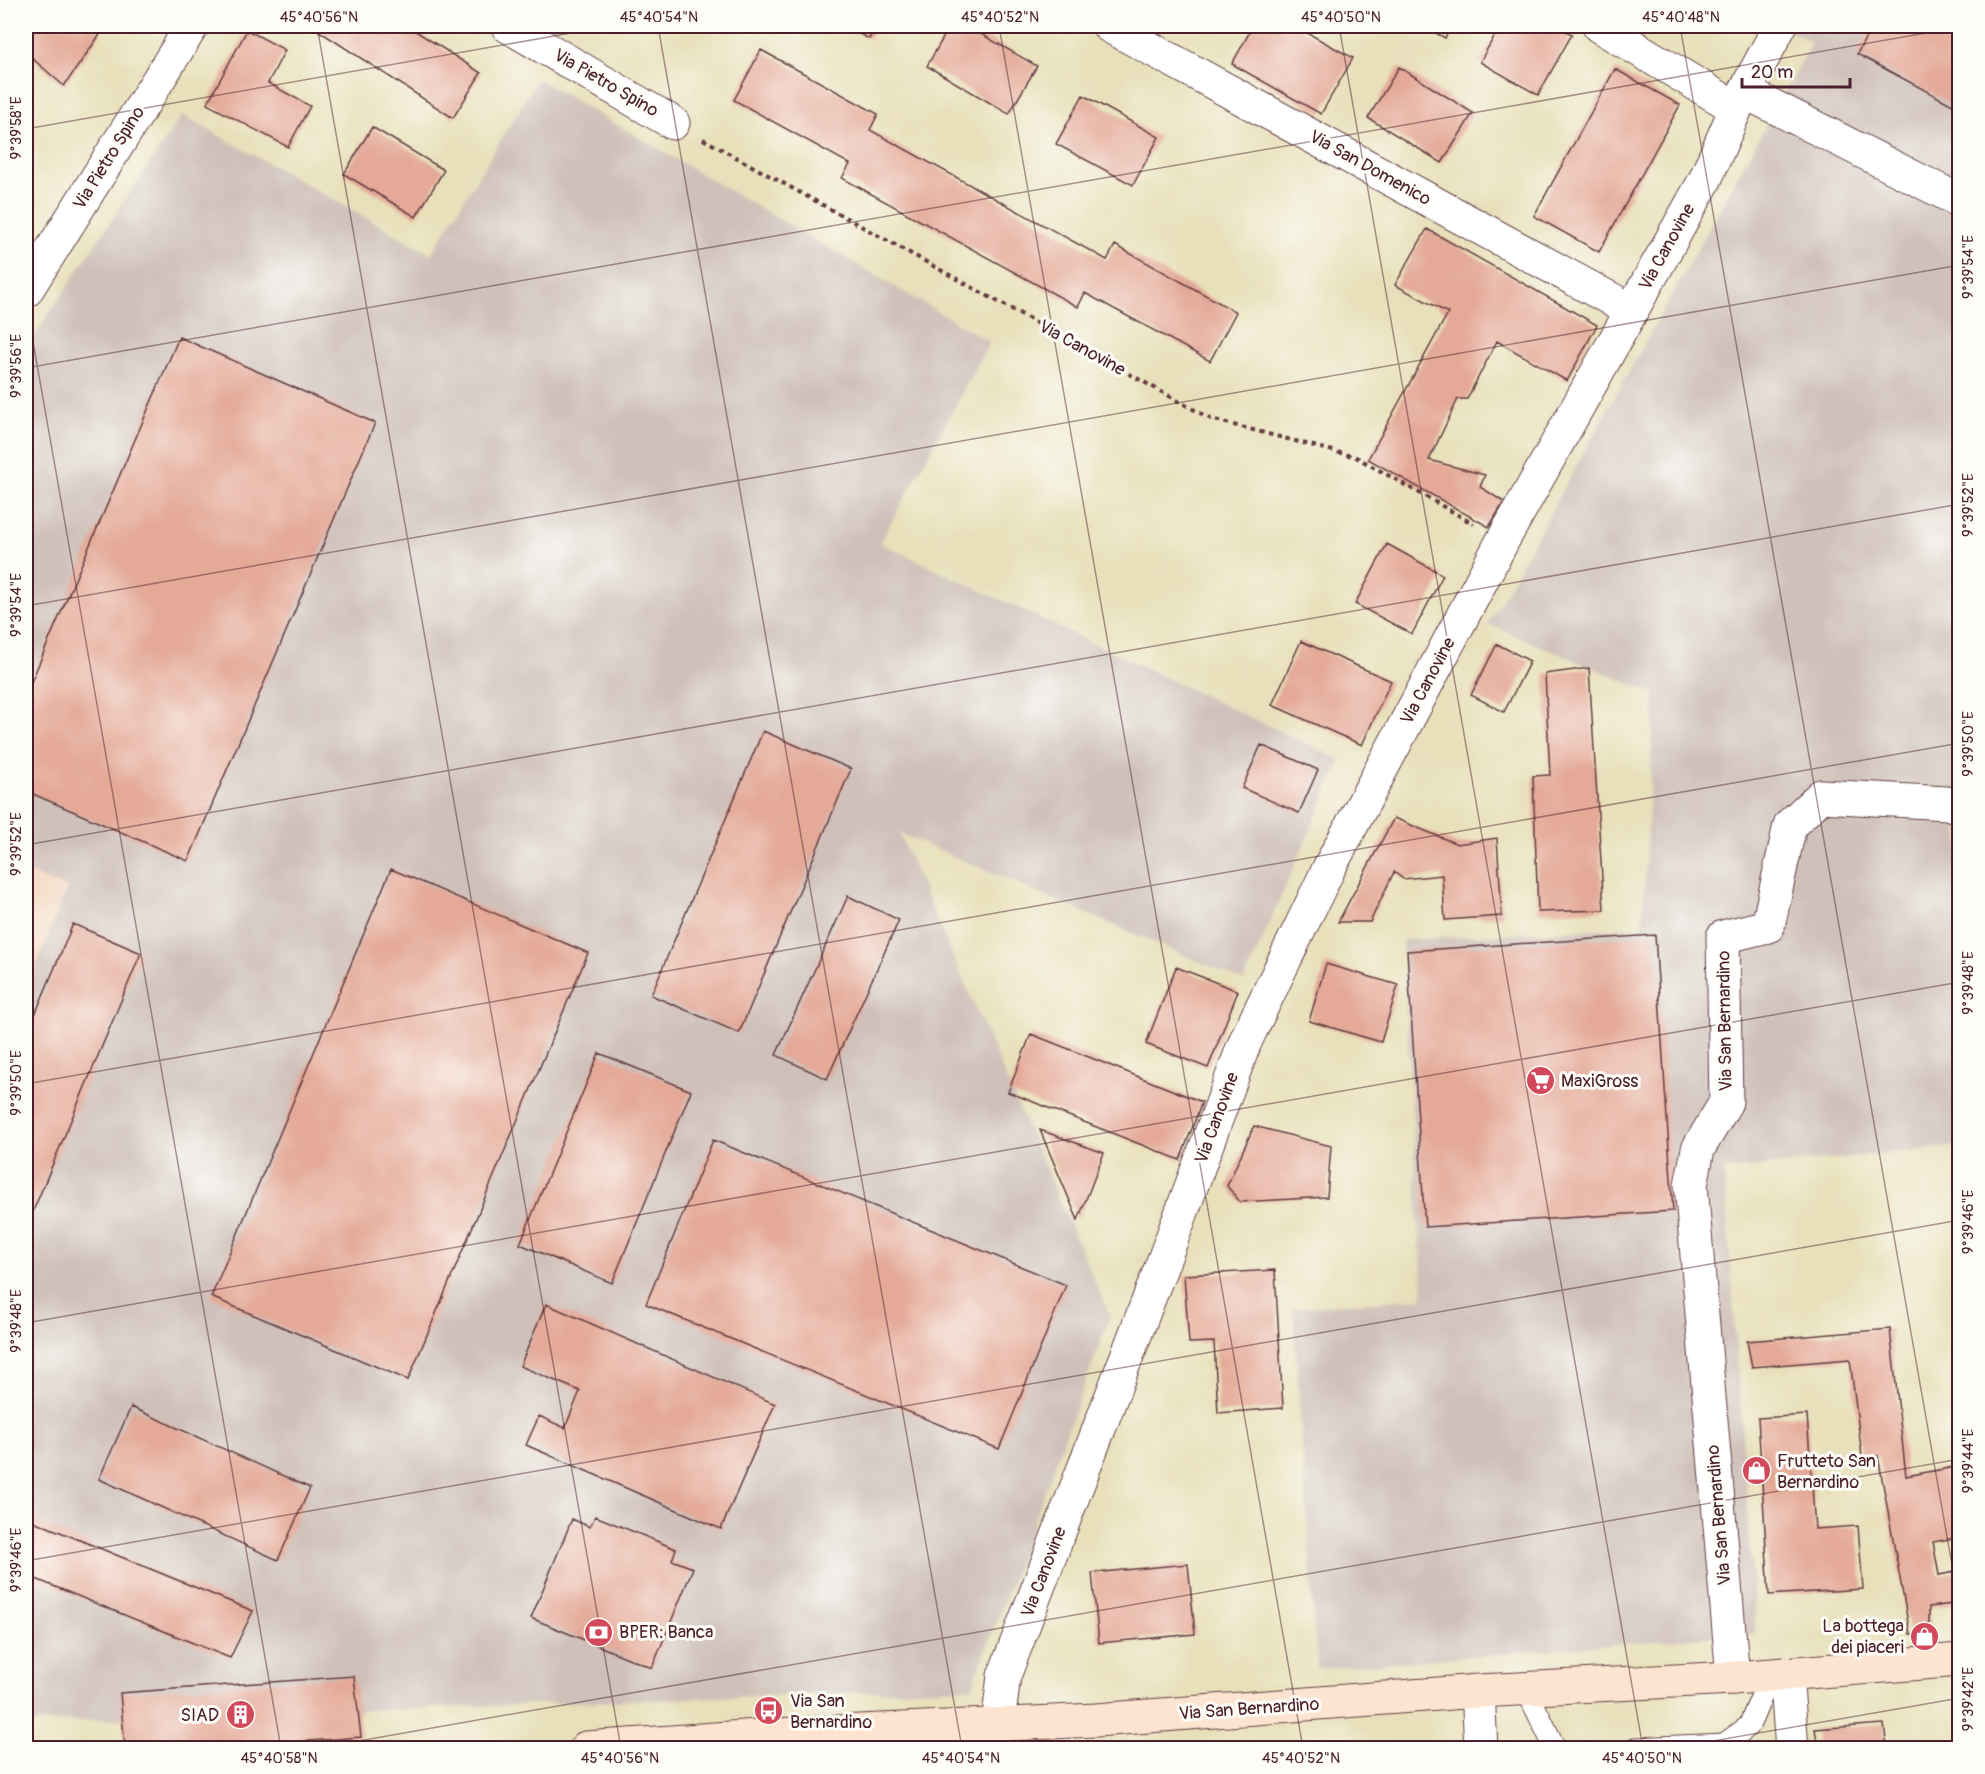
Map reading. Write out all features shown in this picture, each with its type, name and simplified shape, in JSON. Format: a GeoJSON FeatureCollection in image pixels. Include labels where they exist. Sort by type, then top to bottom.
{"type":"FeatureCollection","features":[{"type":"Feature","properties":{"kind":"main road","name":"Via San Bernardino"},"geometry":{"type":"LineString","coordinates":[[586,1749],[773,1735],[1107,1719],[1478,1691],[1733,1678],[1959,1660]]}},
{"type":"Feature","properties":{"kind":"street","name":"Via Pietro Spino"},"geometry":{"type":"LineString","coordinates":[[26,291],[192,26]]}},
{"type":"Feature","properties":{"kind":"street","name":"Via Pietro Spino"},"geometry":{"type":"LineString","coordinates":[[508,26],[673,123]]}},
{"type":"Feature","properties":{"kind":"street","name":"Via San Domenico"},"geometry":{"type":"LineString","coordinates":[[1109,26],[1631,310]]}},
{"type":"Feature","properties":{"kind":"street"},"geometry":{"type":"LineString","coordinates":[[1599,26],[1741,100],[1959,201]]}},
{"type":"Feature","properties":{"kind":"street","name":"Via Canovine"},"geometry":{"type":"LineString","coordinates":[[999,1724],[1004,1676],[1245,1042],[1329,868],[1503,540],[1705,180],[1741,100],[1767,30]]}},
{"type":"Feature","properties":{"kind":"street","name":"Via San Bernardino"},"geometry":{"type":"LineString","coordinates":[[1733,1678],[1691,1185],[1698,1149],[1726,1102],[1723,937],[1768,926],[1790,825],[1821,796],[1947,803],[1959,807]]}},
{"type":"Feature","properties":{"kind":"street"},"geometry":{"type":"LineString","coordinates":[[1779,1674],[1792,1749]]}},
{"type":"Feature","properties":{"kind":"street"},"geometry":{"type":"LineString","coordinates":[[1478,1691],[1481,1749]]}},
{"type":"Feature","properties":{"kind":"lane"},"geometry":{"type":"LineString","coordinates":[[1635,1749],[1724,1744],[1749,1726],[1779,1674]]}},
{"type":"Feature","properties":{"kind":"lane"},"geometry":{"type":"LineString","coordinates":[[1526,1689],[1555,1749]]}},
{"type":"Feature","properties":{"kind":"path","name":"Via Canovine"},"geometry":{"type":"LineString","coordinates":[[673,123],[1211,419],[1356,457],[1503,540]]}},
{"type":"Feature","properties":{"kind":"shaded area"},"geometry":{"type":"Polygon","coordinates":[[[1782,26],[1959,26],[1959,1146],[1724,1170],[1756,1633],[1317,1669],[1293,1308],[1423,1298],[1402,940],[1642,927],[1655,694],[1488,624],[1812,43],[1782,26]]]}},
{"type":"Feature","properties":{"kind":"shaded area"},"geometry":{"type":"Polygon","coordinates":[[[538,79],[990,342],[880,543],[1341,760],[1244,981],[899,833],[1110,1316],[972,1688],[26,1723],[26,991],[67,888],[26,872],[26,348],[182,115],[431,254],[538,79]]]}},
{"type":"Feature","properties":{"kind":"shaded area"},"geometry":{"type":"Polygon","coordinates":[[[26,872],[67,888],[26,991],[26,872]]]}},
{"type":"Feature","properties":{"kind":"building"},"geometry":{"type":"Polygon","coordinates":[[[26,26],[93,26],[101,33],[64,86],[26,53],[26,26]]]}},
{"type":"Feature","properties":{"kind":"building"},"geometry":{"type":"Polygon","coordinates":[[[322,26],[408,26],[481,73],[453,118],[319,31],[322,26]]]}},
{"type":"Feature","properties":{"kind":"building"},"geometry":{"type":"Polygon","coordinates":[[[845,26],[877,26],[869,39],[845,26]]]}},
{"type":"Feature","properties":{"kind":"building"},"geometry":{"type":"Polygon","coordinates":[[[950,26],[967,26],[1037,66],[1009,114],[927,66],[950,26]]]}},
{"type":"Feature","properties":{"kind":"building"},"geometry":{"type":"Polygon","coordinates":[[[1253,26],[1295,26],[1353,58],[1321,114],[1232,64],[1253,26]]]}},
{"type":"Feature","properties":{"kind":"building"},"geometry":{"type":"Polygon","coordinates":[[[1423,26],[1452,26],[1445,38],[1423,26]]]}},
{"type":"Feature","properties":{"kind":"building"},"geometry":{"type":"Polygon","coordinates":[[[1500,26],[1556,26],[1572,34],[1538,95],[1480,62],[1500,26]]]}},
{"type":"Feature","properties":{"kind":"building"},"geometry":{"type":"Polygon","coordinates":[[[1872,26],[1960,26],[1960,109],[1857,54],[1872,26]]]}},
{"type":"Feature","properties":{"kind":"building"},"geometry":{"type":"Polygon","coordinates":[[[247,30],[285,50],[268,83],[310,106],[288,147],[207,104],[247,30]]]}},
{"type":"Feature","properties":{"kind":"building"},"geometry":{"type":"Polygon","coordinates":[[[761,50],[878,114],[870,130],[1107,260],[1115,245],[1236,312],[1210,361],[1085,293],[1078,307],[842,178],[850,164],[734,100],[761,50]]]}},
{"type":"Feature","properties":{"kind":"building"},"geometry":{"type":"Polygon","coordinates":[[[1399,67],[1473,113],[1442,163],[1368,118],[1399,67]]]}},
{"type":"Feature","properties":{"kind":"building"},"geometry":{"type":"Polygon","coordinates":[[[1615,69],[1680,105],[1599,252],[1534,216],[1615,69]]]}},
{"type":"Feature","properties":{"kind":"building"},"geometry":{"type":"Polygon","coordinates":[[[1083,95],[1159,137],[1133,185],[1056,144],[1083,95]]]}},
{"type":"Feature","properties":{"kind":"building"},"geometry":{"type":"Polygon","coordinates":[[[372,127],[444,170],[416,217],[344,174],[372,127]]]}},
{"type":"Feature","properties":{"kind":"building"},"geometry":{"type":"Polygon","coordinates":[[[1427,229],[1597,325],[1567,381],[1497,341],[1467,399],[1458,399],[1429,460],[1485,475],[1480,487],[1504,502],[1489,527],[1368,459],[1448,313],[1395,285],[1427,229]]]}},
{"type":"Feature","properties":{"kind":"building"},"geometry":{"type":"Polygon","coordinates":[[[179,337],[375,423],[188,861],[26,791],[26,694],[179,337]]]}},
{"type":"Feature","properties":{"kind":"building"},"geometry":{"type":"Polygon","coordinates":[[[1387,544],[1443,575],[1412,634],[1355,604],[1387,544]]]}},
{"type":"Feature","properties":{"kind":"building"},"geometry":{"type":"Polygon","coordinates":[[[1301,641],[1391,681],[1362,745],[1272,705],[1301,641]]]}},
{"type":"Feature","properties":{"kind":"building"},"geometry":{"type":"Polygon","coordinates":[[[1497,644],[1530,661],[1504,712],[1471,695],[1497,644]]]}},
{"type":"Feature","properties":{"kind":"building"},"geometry":{"type":"Polygon","coordinates":[[[1589,668],[1604,910],[1538,912],[1533,776],[1550,775],[1545,674],[1589,668]]]}},
{"type":"Feature","properties":{"kind":"building"},"geometry":{"type":"Polygon","coordinates":[[[763,731],[851,769],[739,1033],[651,995],[763,731]]]}},
{"type":"Feature","properties":{"kind":"building"},"geometry":{"type":"Polygon","coordinates":[[[1261,745],[1318,770],[1299,813],[1242,788],[1261,745]]]}},
{"type":"Feature","properties":{"kind":"building"},"geometry":{"type":"Polygon","coordinates":[[[1394,818],[1457,844],[1497,838],[1502,916],[1445,920],[1442,875],[1403,879],[1394,872],[1370,922],[1338,922],[1394,818]]]}},
{"type":"Feature","properties":{"kind":"building"},"geometry":{"type":"Polygon","coordinates":[[[391,869],[588,953],[408,1380],[211,1297],[391,869]]]}},
{"type":"Feature","properties":{"kind":"building"},"geometry":{"type":"Polygon","coordinates":[[[848,896],[899,920],[827,1079],[776,1055],[848,896]]]}},
{"type":"Feature","properties":{"kind":"building"},"geometry":{"type":"Polygon","coordinates":[[[73,924],[141,953],[26,1228],[26,1036],[73,924]]]}},
{"type":"Feature","properties":{"kind":"building","name":"MaxiGross"},"geometry":{"type":"Polygon","coordinates":[[[1655,935],[1673,1211],[1425,1227],[1407,951],[1655,935]]]}},
{"type":"Feature","properties":{"kind":"building"},"geometry":{"type":"Polygon","coordinates":[[[1326,964],[1398,985],[1381,1042],[1309,1021],[1326,964]]]}},
{"type":"Feature","properties":{"kind":"building"},"geometry":{"type":"Polygon","coordinates":[[[1176,967],[1238,991],[1208,1068],[1146,1044],[1176,967]]]}},
{"type":"Feature","properties":{"kind":"building"},"geometry":{"type":"Polygon","coordinates":[[[1031,1034],[1202,1102],[1180,1160],[1008,1092],[1031,1034]]]}},
{"type":"Feature","properties":{"kind":"building"},"geometry":{"type":"Polygon","coordinates":[[[599,1053],[691,1091],[612,1283],[520,1244],[599,1053]]]}},
{"type":"Feature","properties":{"kind":"building"},"geometry":{"type":"Polygon","coordinates":[[[1254,1126],[1331,1146],[1327,1197],[1240,1202],[1227,1186],[1254,1126]]]}},
{"type":"Feature","properties":{"kind":"building"},"geometry":{"type":"Polygon","coordinates":[[[1040,1130],[1104,1153],[1078,1220],[1040,1130]]]}},
{"type":"Feature","properties":{"kind":"building"},"geometry":{"type":"Polygon","coordinates":[[[713,1140],[1066,1285],[999,1449],[646,1304],[713,1140]]]}},
{"type":"Feature","properties":{"kind":"building"},"geometry":{"type":"Polygon","coordinates":[[[1275,1270],[1283,1408],[1218,1413],[1214,1342],[1189,1343],[1184,1275],[1275,1270]]]}},
{"type":"Feature","properties":{"kind":"building"},"geometry":{"type":"Polygon","coordinates":[[[546,1304],[775,1404],[721,1529],[526,1445],[539,1416],[565,1428],[580,1391],[520,1366],[546,1304]]]}},
{"type":"Feature","properties":{"kind":"building"},"geometry":{"type":"Polygon","coordinates":[[[1890,1329],[1906,1476],[1960,1466],[1960,1537],[1933,1542],[1939,1575],[1960,1571],[1960,1603],[1929,1607],[1929,1633],[1910,1634],[1878,1456],[1862,1456],[1850,1359],[1752,1367],[1747,1341],[1890,1329]]]}},
{"type":"Feature","properties":{"kind":"building"},"geometry":{"type":"Polygon","coordinates":[[[131,1407],[310,1488],[278,1560],[99,1479],[131,1407]]]}},
{"type":"Feature","properties":{"kind":"building"},"geometry":{"type":"Polygon","coordinates":[[[1807,1415],[1815,1529],[1858,1526],[1863,1589],[1769,1595],[1758,1418],[1807,1415]]]}},
{"type":"Feature","properties":{"kind":"building"},"geometry":{"type":"Polygon","coordinates":[[[595,1516],[676,1549],[672,1560],[693,1568],[652,1668],[531,1618],[572,1519],[590,1527],[595,1516]]]}},
{"type":"Feature","properties":{"kind":"building","name":"SIAD"},"geometry":{"type":"Polygon","coordinates":[[[26,1518],[253,1611],[230,1658],[26,1575],[26,1518]]]}},
{"type":"Feature","properties":{"kind":"building"},"geometry":{"type":"Polygon","coordinates":[[[1188,1564],[1195,1634],[1099,1643],[1092,1573],[1188,1564]]]}},
{"type":"Feature","properties":{"kind":"building","name":"SIAD"},"geometry":{"type":"Polygon","coordinates":[[[354,1676],[361,1737],[217,1748],[125,1748],[120,1693],[354,1676]]]}},
{"type":"Feature","properties":{"kind":"building"},"geometry":{"type":"Polygon","coordinates":[[[1884,1724],[1887,1748],[1818,1748],[1815,1729],[1884,1724]]]}},
{"type":"Feature","properties":{"kind":"place","name":"MaxiGross"},"geometry":{"type":"Point","coordinates":[1540,1081]}},
{"type":"Feature","properties":{"kind":"place","name":"Frutteto San Bernardino"},"geometry":{"type":"Point","coordinates":[1756,1471]}},
{"type":"Feature","properties":{"kind":"place","name":"BPER: Banca"},"geometry":{"type":"Point","coordinates":[598,1632]}},
{"type":"Feature","properties":{"kind":"place","name":"La bottega dei piaceri"},"geometry":{"type":"Point","coordinates":[1925,1636]}},
{"type":"Feature","properties":{"kind":"place","name":"Via San Bernardino"},"geometry":{"type":"Point","coordinates":[769,1711]}},
{"type":"Feature","properties":{"kind":"place","name":"SIAD"},"geometry":{"type":"Point","coordinates":[240,1715]}}]}
